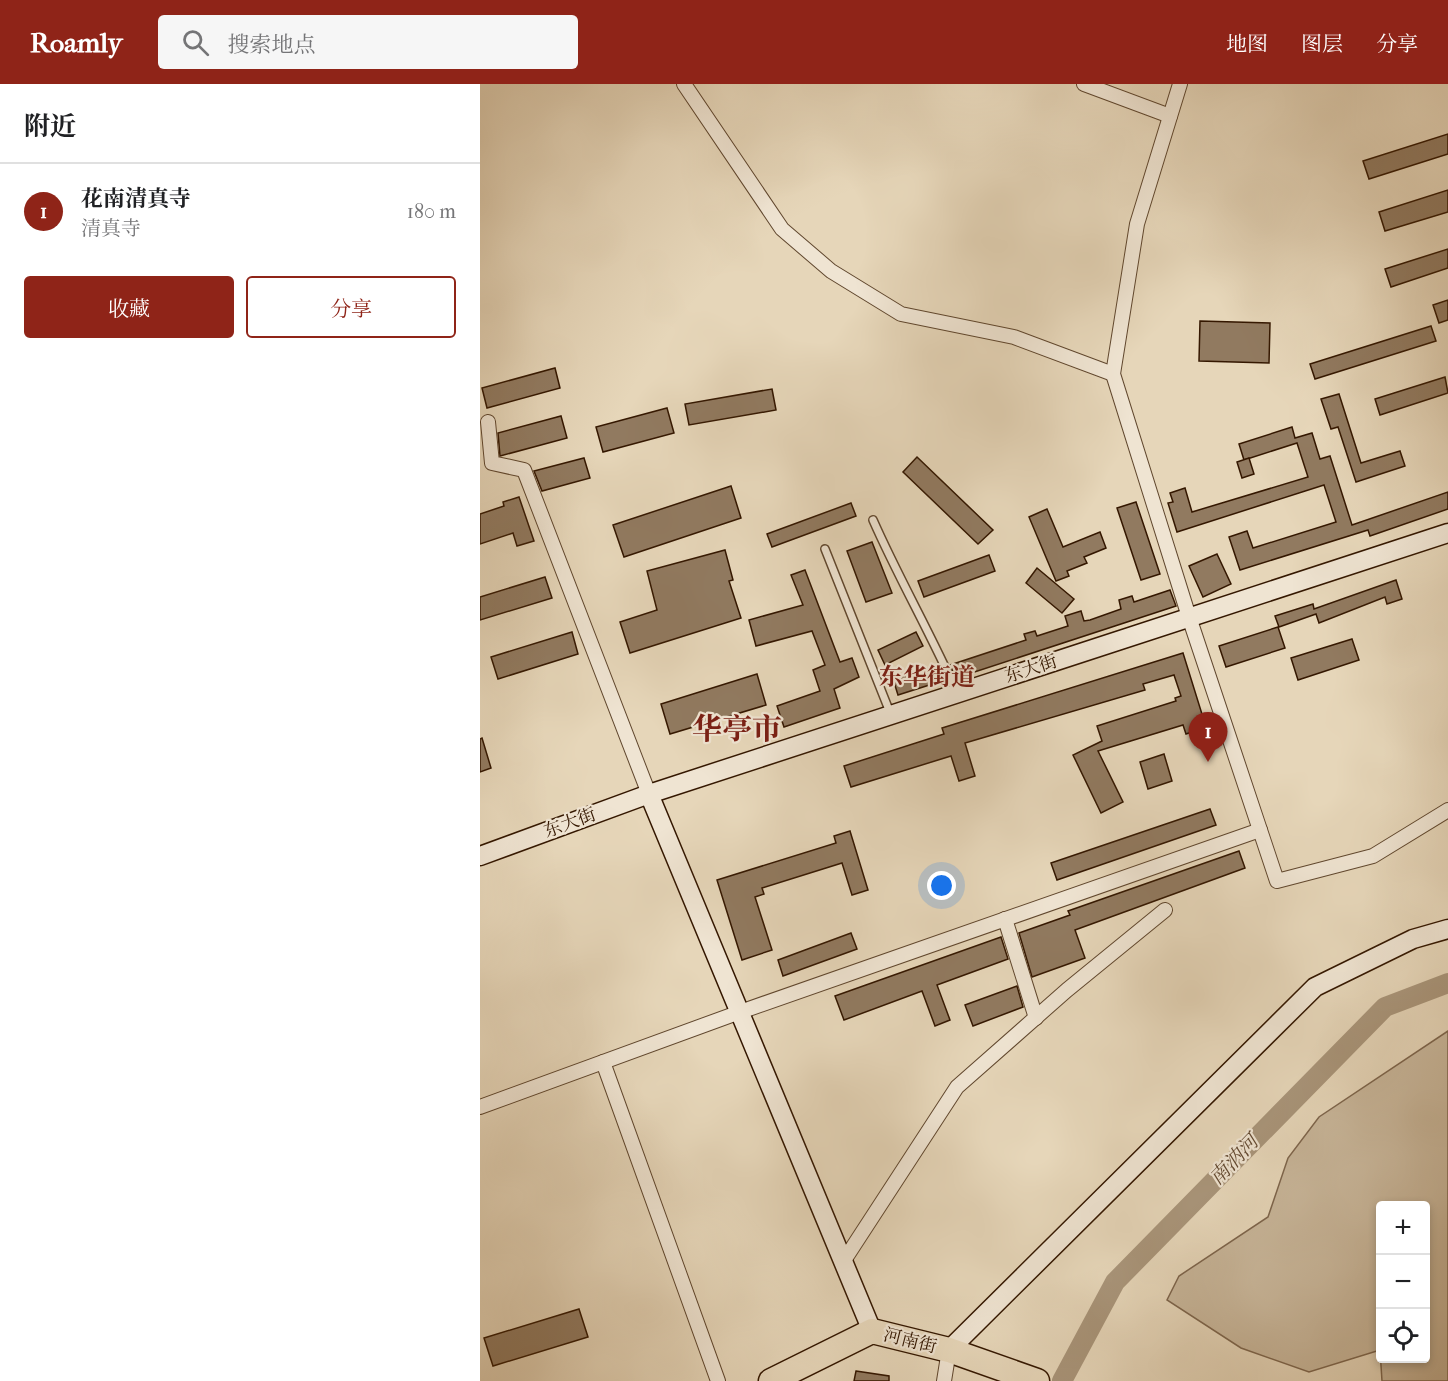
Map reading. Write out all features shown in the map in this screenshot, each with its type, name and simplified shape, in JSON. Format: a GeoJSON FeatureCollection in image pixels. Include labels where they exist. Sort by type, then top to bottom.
{"type":"FeatureCollection","features":[{"type":"Feature","properties":{"kind":"highway","name":"河南街"},"geometry":{"type":"LineString","coordinates":[[872,1331],[949,1350],[1037,1381]]}},
{"type":"Feature","properties":{"kind":"highway"},"geometry":{"type":"LineString","coordinates":[[771,1381],[872,1331]]}},
{"type":"Feature","properties":{"kind":"street"},"geometry":{"type":"LineString","coordinates":[[684,84],[782,229],[831,271],[901,314],[1014,337],[1113,374]]}},
{"type":"Feature","properties":{"kind":"street"},"geometry":{"type":"LineString","coordinates":[[1084,84],[1170,116]]}},
{"type":"Feature","properties":{"kind":"street"},"geometry":{"type":"LineString","coordinates":[[1180,84],[1137,224],[1113,374],[1189,617],[1277,881],[1373,856],[1448,810]]}},
{"type":"Feature","properties":{"kind":"street"},"geometry":{"type":"LineString","coordinates":[[488,423],[492,463],[524,470],[649,794],[872,1331]]}},
{"type":"Feature","properties":{"kind":"street","name":"东大街"},"geometry":{"type":"LineString","coordinates":[[480,856],[649,794],[1448,533]]}},
{"type":"Feature","properties":{"kind":"street"},"geometry":{"type":"LineString","coordinates":[[480,1107],[740,1012],[1260,831]]}},
{"type":"Feature","properties":{"kind":"street"},"geometry":{"type":"LineString","coordinates":[[843,1262],[957,1087],[1035,1018],[1165,910]]}},
{"type":"Feature","properties":{"kind":"street"},"geometry":{"type":"LineString","coordinates":[[1005,919],[1035,1018]]}},
{"type":"Feature","properties":{"kind":"street"},"geometry":{"type":"LineString","coordinates":[[944,1381],[949,1350],[1315,987],[1413,939],[1448,928]]}},
{"type":"Feature","properties":{"kind":"street"},"geometry":{"type":"LineString","coordinates":[[603,1062],[718,1381]]}},
{"type":"Feature","properties":{"kind":"lane"},"geometry":{"type":"LineString","coordinates":[[873,520],[935,643],[957,693]]}},
{"type":"Feature","properties":{"kind":"lane"},"geometry":{"type":"LineString","coordinates":[[825,549],[891,715]]}},
{"type":"Feature","properties":{"kind":"shaded area"},"geometry":{"type":"Polygon","coordinates":[[[1448,1031],[1448,1381],[1382,1381],[1381,1363],[1430,1363],[1430,1201],[1376,1201],[1376,1351],[1309,1372],[1241,1348],[1167,1300],[1179,1276],[1268,1217],[1288,1158],[1319,1117],[1448,1031]]]}},
{"type":"Feature","properties":{"kind":"building"},"geometry":{"type":"Polygon","coordinates":[[[1448,134],[1448,154],[1369,179],[1363,161],[1448,134]]]}},
{"type":"Feature","properties":{"kind":"building"},"geometry":{"type":"Polygon","coordinates":[[[1448,190],[1448,212],[1385,231],[1379,212],[1448,190]]]}},
{"type":"Feature","properties":{"kind":"building"},"geometry":{"type":"Polygon","coordinates":[[[1448,249],[1448,268],[1391,287],[1385,269],[1448,249]]]}},
{"type":"Feature","properties":{"kind":"building"},"geometry":{"type":"Polygon","coordinates":[[[1448,300],[1448,320],[1439,323],[1433,305],[1448,300]]]}},
{"type":"Feature","properties":{"kind":"building"},"geometry":{"type":"Polygon","coordinates":[[[1200,321],[1270,323],[1269,363],[1199,361],[1200,321]]]}},
{"type":"Feature","properties":{"kind":"building"},"geometry":{"type":"Polygon","coordinates":[[[1431,326],[1436,341],[1315,379],[1310,364],[1431,326]]]}},
{"type":"Feature","properties":{"kind":"building"},"geometry":{"type":"Polygon","coordinates":[[[555,368],[560,388],[487,408],[482,388],[555,368]]]}},
{"type":"Feature","properties":{"kind":"building"},"geometry":{"type":"Polygon","coordinates":[[[1445,377],[1448,393],[1380,415],[1375,399],[1445,377]]]}},
{"type":"Feature","properties":{"kind":"building"},"geometry":{"type":"Polygon","coordinates":[[[772,389],[776,410],[689,425],[685,404],[772,389]]]}},
{"type":"Feature","properties":{"kind":"building"},"geometry":{"type":"Polygon","coordinates":[[[1339,394],[1361,463],[1400,451],[1405,466],[1356,482],[1338,427],[1331,429],[1321,399],[1339,394]]]}},
{"type":"Feature","properties":{"kind":"building"},"geometry":{"type":"Polygon","coordinates":[[[667,408],[674,433],[603,452],[596,427],[667,408]]]}},
{"type":"Feature","properties":{"kind":"building"},"geometry":{"type":"Polygon","coordinates":[[[561,416],[567,438],[500,456],[498,433],[561,416]]]}},
{"type":"Feature","properties":{"kind":"building"},"geometry":{"type":"Polygon","coordinates":[[[1292,427],[1295,438],[1312,433],[1320,459],[1330,456],[1352,525],[1448,492],[1448,509],[1370,536],[1368,530],[1240,570],[1229,537],[1247,531],[1253,548],[1336,522],[1324,485],[1177,532],[1168,503],[1173,502],[1170,493],[1185,488],[1192,512],[1308,477],[1297,443],[1244,460],[1239,444],[1292,427]]]}},
{"type":"Feature","properties":{"kind":"building"},"geometry":{"type":"Polygon","coordinates":[[[917,457],[993,530],[978,544],[903,472],[917,457]]]}},
{"type":"Feature","properties":{"kind":"building"},"geometry":{"type":"Polygon","coordinates":[[[584,458],[590,478],[542,491],[534,471],[584,458]]]}},
{"type":"Feature","properties":{"kind":"building"},"geometry":{"type":"Polygon","coordinates":[[[1249,458],[1254,474],[1242,478],[1237,462],[1249,458]]]}},
{"type":"Feature","properties":{"kind":"building"},"geometry":{"type":"Polygon","coordinates":[[[731,486],[741,518],[624,557],[613,525],[731,486]]]}},
{"type":"Feature","properties":{"kind":"building"},"geometry":{"type":"Polygon","coordinates":[[[519,497],[534,541],[517,546],[513,533],[480,544],[480,514],[504,506],[503,502],[519,497]]]}},
{"type":"Feature","properties":{"kind":"building"},"geometry":{"type":"Polygon","coordinates":[[[1136,502],[1160,574],[1141,580],[1117,508],[1136,502]]]}},
{"type":"Feature","properties":{"kind":"building"},"geometry":{"type":"Polygon","coordinates":[[[851,503],[856,516],[772,547],[767,534],[851,503]]]}},
{"type":"Feature","properties":{"kind":"building"},"geometry":{"type":"Polygon","coordinates":[[[1047,509],[1063,547],[1100,532],[1106,548],[1084,557],[1087,563],[1067,571],[1069,576],[1056,581],[1029,517],[1047,509]]]}},
{"type":"Feature","properties":{"kind":"building"},"geometry":{"type":"Polygon","coordinates":[[[872,542],[892,593],[866,602],[847,551],[872,542]]]}},
{"type":"Feature","properties":{"kind":"building"},"geometry":{"type":"Polygon","coordinates":[[[725,550],[733,580],[729,581],[741,618],[630,653],[620,622],[657,610],[647,571],[725,550]]]}},
{"type":"Feature","properties":{"kind":"building"},"geometry":{"type":"Polygon","coordinates":[[[1217,554],[1231,584],[1203,597],[1189,566],[1217,554]]]}},
{"type":"Feature","properties":{"kind":"building"},"geometry":{"type":"Polygon","coordinates":[[[989,555],[995,571],[924,597],[918,581],[989,555]]]}},
{"type":"Feature","properties":{"kind":"building"},"geometry":{"type":"Polygon","coordinates":[[[1037,568],[1074,599],[1062,613],[1026,583],[1037,568]]]}},
{"type":"Feature","properties":{"kind":"building"},"geometry":{"type":"Polygon","coordinates":[[[805,570],[840,662],[852,658],[859,677],[834,689],[840,708],[784,727],[777,706],[820,691],[813,670],[825,665],[812,631],[756,646],[749,620],[803,605],[791,575],[805,570]]]}},
{"type":"Feature","properties":{"kind":"building"},"geometry":{"type":"Polygon","coordinates":[[[545,577],[552,598],[480,620],[480,597],[545,577]]]}},
{"type":"Feature","properties":{"kind":"building"},"geometry":{"type":"Polygon","coordinates":[[[1396,580],[1402,599],[1387,604],[1385,597],[1319,623],[1316,614],[1279,627],[1275,616],[1313,604],[1314,609],[1396,580]]]}},
{"type":"Feature","properties":{"kind":"building"},"geometry":{"type":"Polygon","coordinates":[[[1170,590],[1176,606],[956,678],[950,665],[1026,640],[1024,634],[1035,631],[1037,636],[1068,626],[1065,616],[1081,611],[1084,621],[1090,620],[1121,609],[1119,600],[1132,596],[1134,602],[1170,590]]]}},
{"type":"Feature","properties":{"kind":"building"},"geometry":{"type":"Polygon","coordinates":[[[1278,627],[1285,648],[1226,667],[1219,646],[1278,627]]]}},
{"type":"Feature","properties":{"kind":"building"},"geometry":{"type":"Polygon","coordinates":[[[572,632],[578,654],[498,679],[491,657],[572,632]]]}},
{"type":"Feature","properties":{"kind":"building"},"geometry":{"type":"Polygon","coordinates":[[[916,632],[923,646],[885,665],[878,650],[916,632]]]}},
{"type":"Feature","properties":{"kind":"building"},"geometry":{"type":"Polygon","coordinates":[[[1352,639],[1359,660],[1298,680],[1291,658],[1352,639]]]}},
{"type":"Feature","properties":{"kind":"building"},"geometry":{"type":"Polygon","coordinates":[[[1183,653],[1206,727],[1186,734],[1183,725],[1098,751],[1123,802],[1101,813],[1073,755],[1102,741],[1097,726],[1176,701],[1175,698],[1181,696],[1174,675],[1143,684],[1145,690],[965,743],[975,776],[959,781],[951,756],[851,787],[844,766],[944,734],[942,728],[1183,653]]]}},
{"type":"Feature","properties":{"kind":"building"},"geometry":{"type":"Polygon","coordinates":[[[938,665],[945,680],[898,695],[893,679],[938,665]]]}},
{"type":"Feature","properties":{"kind":"building"},"geometry":{"type":"Polygon","coordinates":[[[757,674],[766,705],[670,734],[661,704],[757,674]]]}},
{"type":"Feature","properties":{"kind":"building"},"geometry":{"type":"Polygon","coordinates":[[[482,738],[491,768],[480,772],[480,739],[482,738]]]}},
{"type":"Feature","properties":{"kind":"building"},"geometry":{"type":"Polygon","coordinates":[[[1164,754],[1172,781],[1148,789],[1140,762],[1164,754]]]}},
{"type":"Feature","properties":{"kind":"building"},"geometry":{"type":"Polygon","coordinates":[[[1210,809],[1216,825],[1057,880],[1051,863],[1210,809]]]}},
{"type":"Feature","properties":{"kind":"building"},"geometry":{"type":"Polygon","coordinates":[[[850,831],[868,890],[852,895],[842,863],[762,888],[764,894],[755,897],[772,950],[742,960],[717,880],[836,843],[834,836],[850,831]]]}},
{"type":"Feature","properties":{"kind":"building"},"geometry":{"type":"Polygon","coordinates":[[[1239,851],[1245,868],[1075,930],[1085,958],[1032,977],[1019,933],[1070,915],[1068,911],[1239,851]]]}},
{"type":"Feature","properties":{"kind":"building"},"geometry":{"type":"Polygon","coordinates":[[[851,933],[857,949],[783,976],[778,960],[851,933]]]}},
{"type":"Feature","properties":{"kind":"building"},"geometry":{"type":"Polygon","coordinates":[[[1001,937],[1008,959],[937,985],[950,1020],[935,1026],[922,991],[844,1020],[835,996],[1001,937]]]}},
{"type":"Feature","properties":{"kind":"building"},"geometry":{"type":"Polygon","coordinates":[[[1017,986],[1023,1007],[973,1026],[965,1005],[1017,986]]]}},
{"type":"Feature","properties":{"kind":"building"},"geometry":{"type":"Polygon","coordinates":[[[579,1309],[588,1337],[493,1366],[484,1338],[579,1309]]]}},
{"type":"Feature","properties":{"kind":"building"},"geometry":{"type":"Polygon","coordinates":[[[856,1371],[889,1376],[889,1381],[854,1381],[856,1371]]]}},
{"type":"Feature","properties":{"kind":"waterway","name":"南汭河"},"geometry":{"type":"LineString","coordinates":[[1062,1381],[1115,1282],[1385,1007],[1448,983]]}},
{"type":"Feature","properties":{"kind":"place","name":"花南清真寺"},"geometry":{"type":"Point","coordinates":[1208,762]}},
{"type":"Feature","properties":{"kind":"district","name":"东华街道"},"geometry":{"type":"Point","coordinates":[927,677]}},
{"type":"Feature","properties":{"kind":"district","name":"华亭市"},"geometry":{"type":"Point","coordinates":[737,729]}}]}
